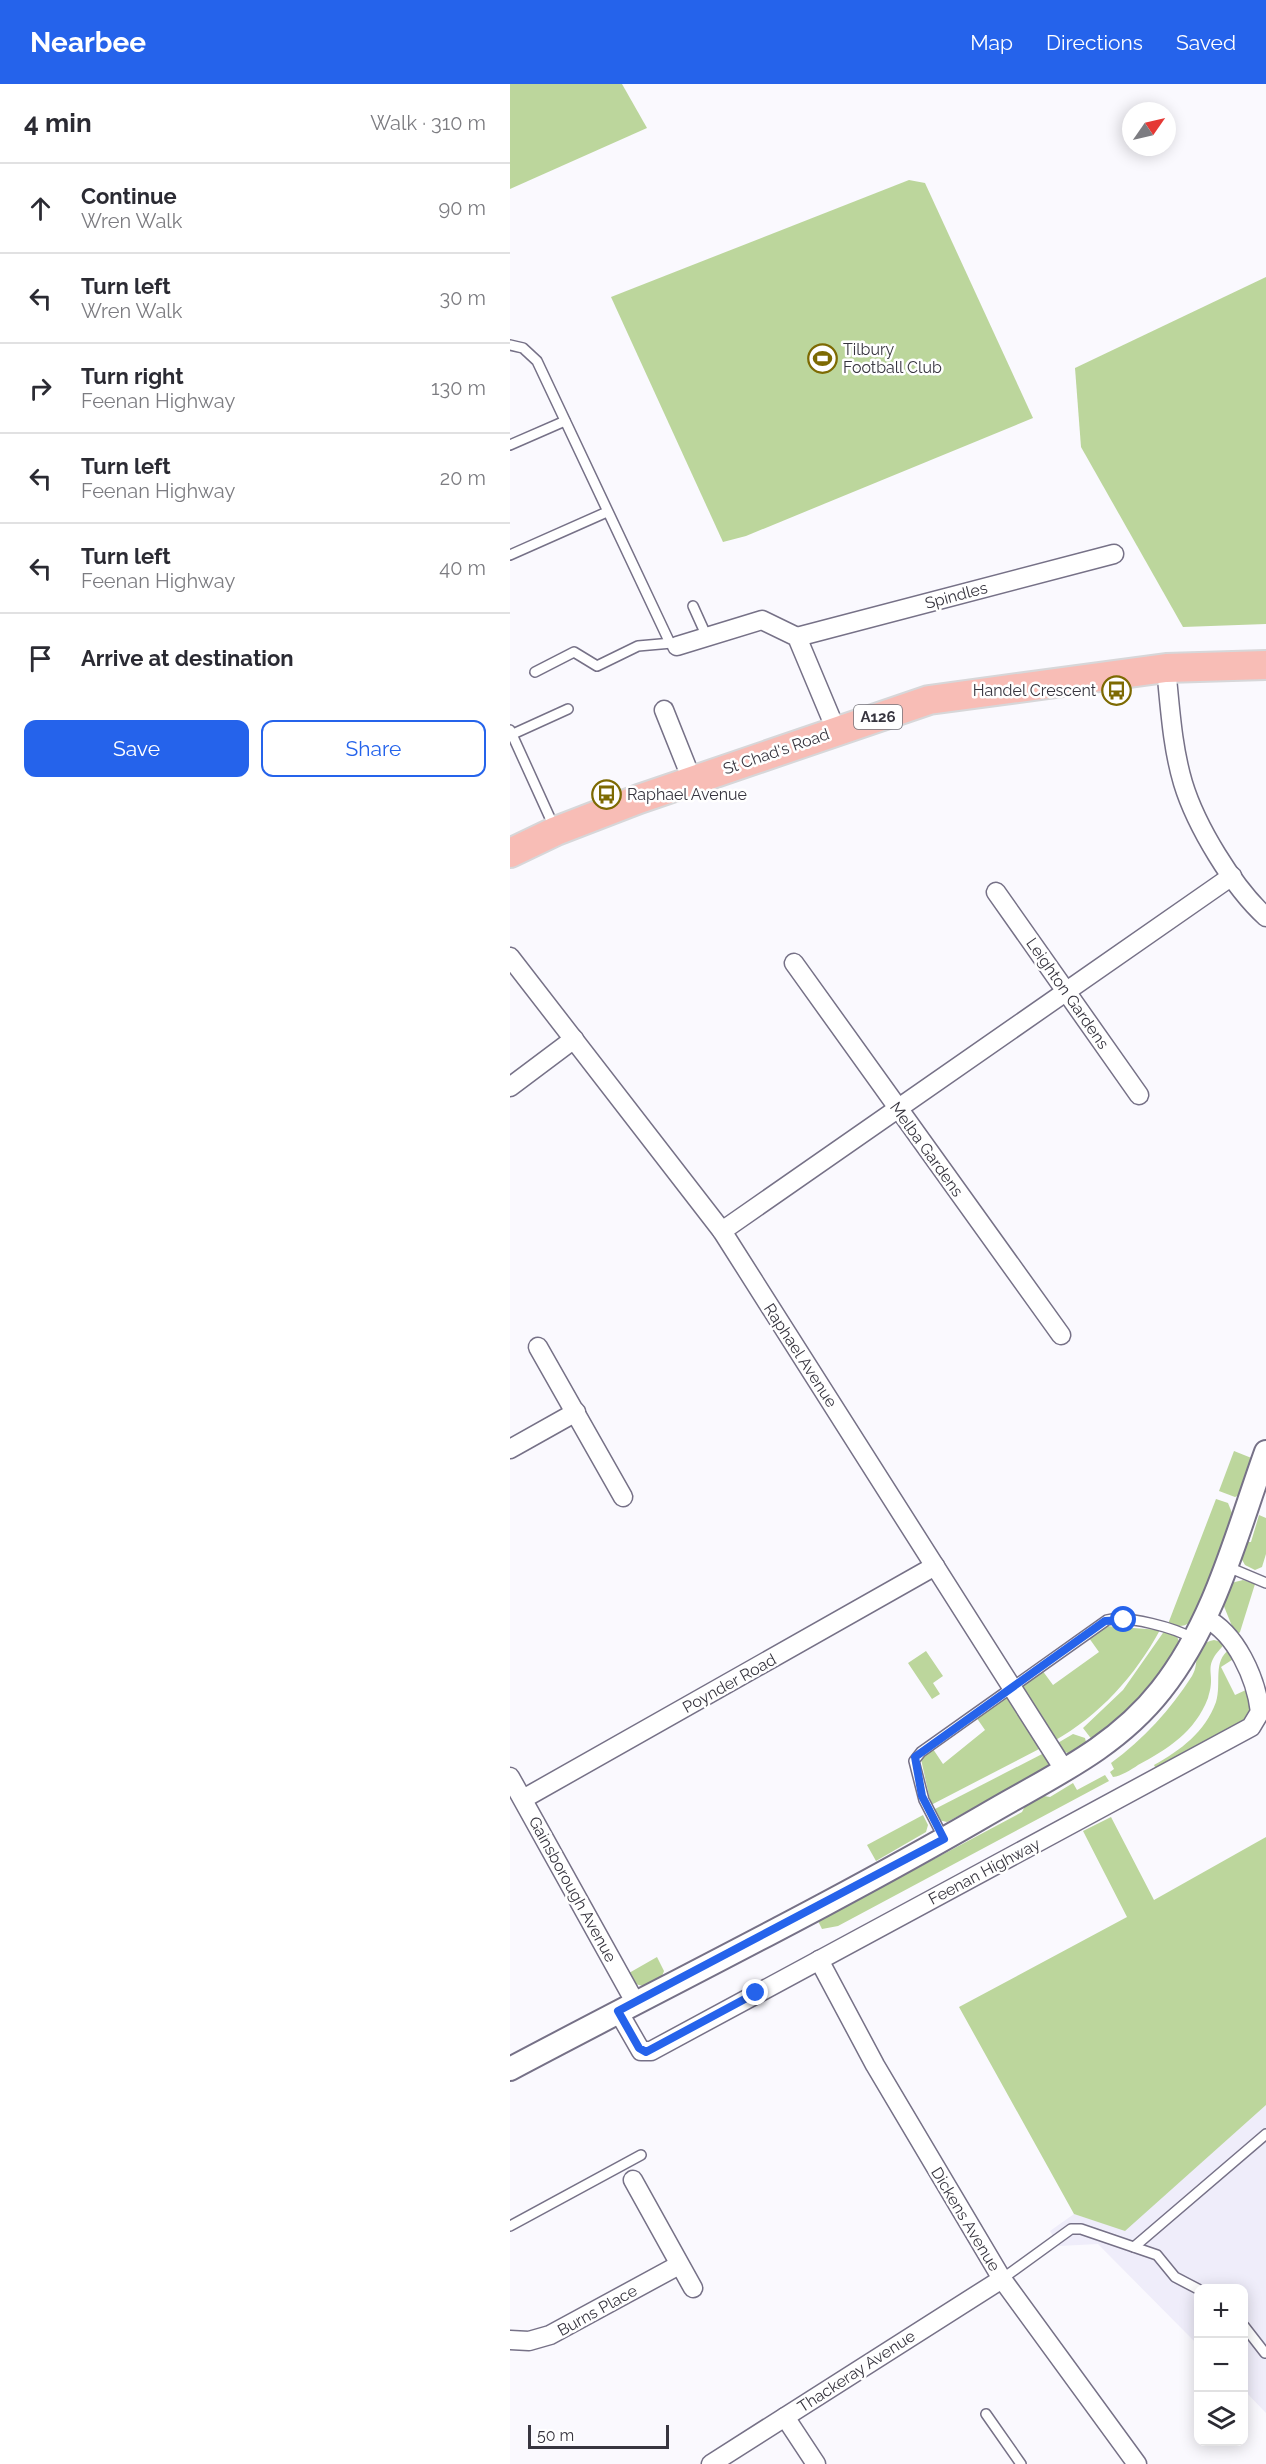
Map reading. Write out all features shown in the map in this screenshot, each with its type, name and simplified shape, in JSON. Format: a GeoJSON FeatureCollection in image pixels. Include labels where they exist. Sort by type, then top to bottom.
{"type":"FeatureCollection","features":[{"type":"Feature","properties":{"kind":"main road","name":"St Chad's Road"},"geometry":{"type":"LineString","coordinates":[[510,853],[556,831],[692,780],[929,700],[1166,668],[1266,664]]}},
{"type":"Feature","properties":{"kind":"street","name":"Spindles"},"geometry":{"type":"LineString","coordinates":[[797,637],[1114,554]]}},
{"type":"Feature","properties":{"kind":"street"},"geometry":{"type":"LineString","coordinates":[[673,644],[706,637],[762,620],[797,637],[836,730]]}},
{"type":"Feature","properties":{"kind":"street"},"geometry":{"type":"LineString","coordinates":[[1166,668],[1173,737],[1183,784],[1207,836],[1232,876],[1266,916]]}},
{"type":"Feature","properties":{"kind":"street"},"geometry":{"type":"LineString","coordinates":[[664,710],[692,780]]}},
{"type":"Feature","properties":{"kind":"street"},"geometry":{"type":"LineString","coordinates":[[722,1231],[1232,876]]}},
{"type":"Feature","properties":{"kind":"street","name":"Leighton Gardens"},"geometry":{"type":"LineString","coordinates":[[996,892],[1139,1095]]}},
{"type":"Feature","properties":{"kind":"street","name":"Raphael Avenue"},"geometry":{"type":"LineString","coordinates":[[510,957],[722,1231],[1065,1771]]}},
{"type":"Feature","properties":{"kind":"street","name":"Melba Gardens"},"geometry":{"type":"LineString","coordinates":[[794,963],[1061,1335]]}},
{"type":"Feature","properties":{"kind":"street"},"geometry":{"type":"LineString","coordinates":[[510,1087],[574,1039]]}},
{"type":"Feature","properties":{"kind":"street"},"geometry":{"type":"LineString","coordinates":[[538,1347],[623,1497]]}},
{"type":"Feature","properties":{"kind":"street"},"geometry":{"type":"LineString","coordinates":[[510,1449],[576,1412]]}},
{"type":"Feature","properties":{"kind":"street"},"geometry":{"type":"LineString","coordinates":[[510,2068],[944,1839],[1065,1771],[1108,1744],[1143,1712],[1172,1675],[1194,1639],[1226,1566],[1266,1452]]}},
{"type":"Feature","properties":{"kind":"street","name":"Poynder Road"},"geometry":{"type":"LineString","coordinates":[[523,1799],[935,1566]]}},
{"type":"Feature","properties":{"kind":"street","name":"Feenan Highway"},"geometry":{"type":"LineString","coordinates":[[627,2006],[639,2048],[646,2052],[1251,1727],[1260,1712],[1255,1686],[1228,1636],[1219,1626],[1205,1618]]}},
{"type":"Feature","properties":{"kind":"street","name":"Gainsborough Avenue"},"geometry":{"type":"LineString","coordinates":[[510,1776],[627,2006]]}},
{"type":"Feature","properties":{"kind":"street","name":"Dickens Avenue"},"geometry":{"type":"LineString","coordinates":[[819,1960],[875,2065],[1002,2279],[1137,2464]]}},
{"type":"Feature","properties":{"kind":"street"},"geometry":{"type":"LineString","coordinates":[[633,2180],[693,2288]]}},
{"type":"Feature","properties":{"kind":"street","name":"Burns Place"},"geometry":{"type":"LineString","coordinates":[[510,2340],[529,2342],[550,2335],[679,2265]]}},
{"type":"Feature","properties":{"kind":"street","name":"Thackeray Avenue"},"geometry":{"type":"LineString","coordinates":[[711,2464],[1002,2279]]}},
{"type":"Feature","properties":{"kind":"street"},"geometry":{"type":"LineString","coordinates":[[785,2417],[816,2464]]}},
{"type":"Feature","properties":{"kind":"lane"},"geometry":{"type":"LineString","coordinates":[[510,345],[523,348],[537,361],[607,512],[673,644],[638,646],[597,666],[574,652],[534,672]]}},
{"type":"Feature","properties":{"kind":"lane"},"geometry":{"type":"LineString","coordinates":[[510,445],[565,421]]}},
{"type":"Feature","properties":{"kind":"lane"},"geometry":{"type":"LineString","coordinates":[[510,555],[607,512]]}},
{"type":"Feature","properties":{"kind":"lane"},"geometry":{"type":"LineString","coordinates":[[693,606],[706,637]]}},
{"type":"Feature","properties":{"kind":"lane"},"geometry":{"type":"LineString","coordinates":[[556,831],[511,732],[568,709]]}},
{"type":"Feature","properties":{"kind":"lane"},"geometry":{"type":"LineString","coordinates":[[1226,1566],[1266,1583]]}},
{"type":"Feature","properties":{"kind":"lane"},"geometry":{"type":"LineString","coordinates":[[944,1839],[922,1796],[915,1757],[1109,1619],[1164,1627],[1194,1639]]}},
{"type":"Feature","properties":{"kind":"lane"},"geometry":{"type":"LineString","coordinates":[[1134,2247],[1266,2134]]}},
{"type":"Feature","properties":{"kind":"lane"},"geometry":{"type":"LineString","coordinates":[[510,2226],[641,2155]]}},
{"type":"Feature","properties":{"kind":"lane"},"geometry":{"type":"LineString","coordinates":[[1002,2279],[1071,2229],[1103,2235],[1157,2255],[1175,2277],[1194,2287]]}},
{"type":"Feature","properties":{"kind":"lane"},"geometry":{"type":"LineString","coordinates":[[1248,2331],[1265,2353]]}},
{"type":"Feature","properties":{"kind":"lane"},"geometry":{"type":"LineString","coordinates":[[986,2415],[1022,2464]]}},
{"type":"Feature","properties":{"kind":"shaded area"},"geometry":{"type":"Polygon","coordinates":[[[1266,2105],[1266,2413],[1248,2394],[1248,2284],[1194,2284],[1194,2341],[1098,2244],[1059,2246],[1050,2231],[1074,2214],[1125,2230],[1266,2105]]]}},
{"type":"Feature","properties":{"kind":"green space"},"geometry":{"type":"Polygon","coordinates":[[[510,84],[622,84],[647,128],[510,189],[510,84]]]}},
{"type":"Feature","properties":{"kind":"green space","name":"Tilbury Football Club"},"geometry":{"type":"Polygon","coordinates":[[[909,180],[925,183],[1033,418],[746,536],[723,542],[611,297],[909,180]]]}},
{"type":"Feature","properties":{"kind":"green space"},"geometry":{"type":"Polygon","coordinates":[[[1266,277],[1266,624],[1183,627],[1081,447],[1075,368],[1266,277]]]}},
{"type":"Feature","properties":{"kind":"green space"},"geometry":{"type":"Polygon","coordinates":[[[1234,1451],[1254,1459],[1240,1495],[1235,1497],[1219,1491],[1234,1451]]]}},
{"type":"Feature","properties":{"kind":"green space"},"geometry":{"type":"Polygon","coordinates":[[[1216,1499],[1228,1503],[1232,1513],[1207,1588],[1190,1622],[1182,1626],[1168,1624],[1216,1499]]]}},
{"type":"Feature","properties":{"kind":"green space"},"geometry":{"type":"Polygon","coordinates":[[[1259,1515],[1266,1518],[1266,1554],[1262,1567],[1255,1570],[1245,1565],[1241,1558],[1246,1542],[1251,1542],[1259,1515]]]}},
{"type":"Feature","properties":{"kind":"green space"},"geometry":{"type":"Polygon","coordinates":[[[1243,1580],[1255,1584],[1240,1632],[1236,1636],[1223,1604],[1231,1583],[1243,1580]]]}},
{"type":"Feature","properties":{"kind":"green space"},"geometry":{"type":"Polygon","coordinates":[[[1106,1626],[1160,1630],[1139,1663],[1115,1693],[1071,1731],[1054,1741],[1022,1691],[1022,1686],[1042,1670],[1053,1685],[1099,1652],[1089,1638],[1106,1626]]]}},
{"type":"Feature","properties":{"kind":"green space"},"geometry":{"type":"Polygon","coordinates":[[[1165,1630],[1177,1636],[1180,1645],[1148,1693],[1093,1741],[1083,1728],[1123,1690],[1165,1630]]]}},
{"type":"Feature","properties":{"kind":"green space"},"geometry":{"type":"Polygon","coordinates":[[[1214,1640],[1226,1643],[1211,1664],[1211,1689],[1196,1721],[1160,1753],[1129,1771],[1113,1777],[1110,1772],[1114,1769],[1111,1763],[1145,1734],[1166,1712],[1195,1671],[1199,1650],[1207,1642],[1214,1640]]]}},
{"type":"Feature","properties":{"kind":"green space"},"geometry":{"type":"Polygon","coordinates":[[[1230,1649],[1235,1658],[1221,1667],[1235,1695],[1248,1689],[1251,1704],[1246,1720],[1157,1771],[1154,1765],[1191,1739],[1211,1713],[1218,1695],[1219,1666],[1224,1654],[1230,1649]]]}},
{"type":"Feature","properties":{"kind":"green space"},"geometry":{"type":"Polygon","coordinates":[[[926,1651],[943,1676],[933,1683],[940,1694],[932,1699],[908,1663],[926,1651]]]}},
{"type":"Feature","properties":{"kind":"green space"},"geometry":{"type":"Polygon","coordinates":[[[1006,1697],[1009,1698],[1043,1747],[931,1805],[921,1759],[933,1749],[943,1764],[985,1730],[976,1717],[1006,1697]]]}},
{"type":"Feature","properties":{"kind":"green space"},"geometry":{"type":"Polygon","coordinates":[[[1073,1734],[1085,1738],[1087,1746],[1071,1754],[1061,1751],[1056,1744],[1073,1734]]]}},
{"type":"Feature","properties":{"kind":"green space"},"geometry":{"type":"Polygon","coordinates":[[[1046,1752],[1050,1761],[1046,1770],[947,1822],[938,1820],[933,1810],[1046,1752]]]}},
{"type":"Feature","properties":{"kind":"green space"},"geometry":{"type":"Polygon","coordinates":[[[1105,1775],[1109,1781],[838,1926],[822,1929],[818,1921],[1022,1812],[1027,1802],[1038,1795],[1050,1797],[1073,1783],[1077,1790],[1105,1775]]]}},
{"type":"Feature","properties":{"kind":"green space"},"geometry":{"type":"Polygon","coordinates":[[[923,1815],[928,1825],[926,1832],[876,1861],[867,1845],[923,1815]]]}},
{"type":"Feature","properties":{"kind":"green space"},"geometry":{"type":"Polygon","coordinates":[[[1111,1817],[1154,1900],[1266,1837],[1266,2105],[1125,2231],[1074,2214],[959,2007],[1127,1917],[1083,1831],[1111,1817]]]}},
{"type":"Feature","properties":{"kind":"green space"},"geometry":{"type":"Polygon","coordinates":[[[657,1957],[664,1971],[662,1976],[643,1986],[635,1984],[629,1973],[657,1957]]]}},
{"type":"Feature","properties":{"kind":"place","name":"Tilbury Football Club"},"geometry":{"type":"Point","coordinates":[822,358]}},
{"type":"Feature","properties":{"kind":"place","name":"Handel Crescent"},"geometry":{"type":"Point","coordinates":[1117,690]}},
{"type":"Feature","properties":{"kind":"place","name":"Raphael Avenue"},"geometry":{"type":"Point","coordinates":[606,794]}},
{"type":"Feature","properties":{"kind":"route"},"geometry":{"type":"LineString","coordinates":[[756,1993],[646,2052],[642,2052],[639,2048],[618,2011],[944,1839],[930,1817],[922,1796],[915,1757],[1105,1621],[1124,1620]]}}]}
